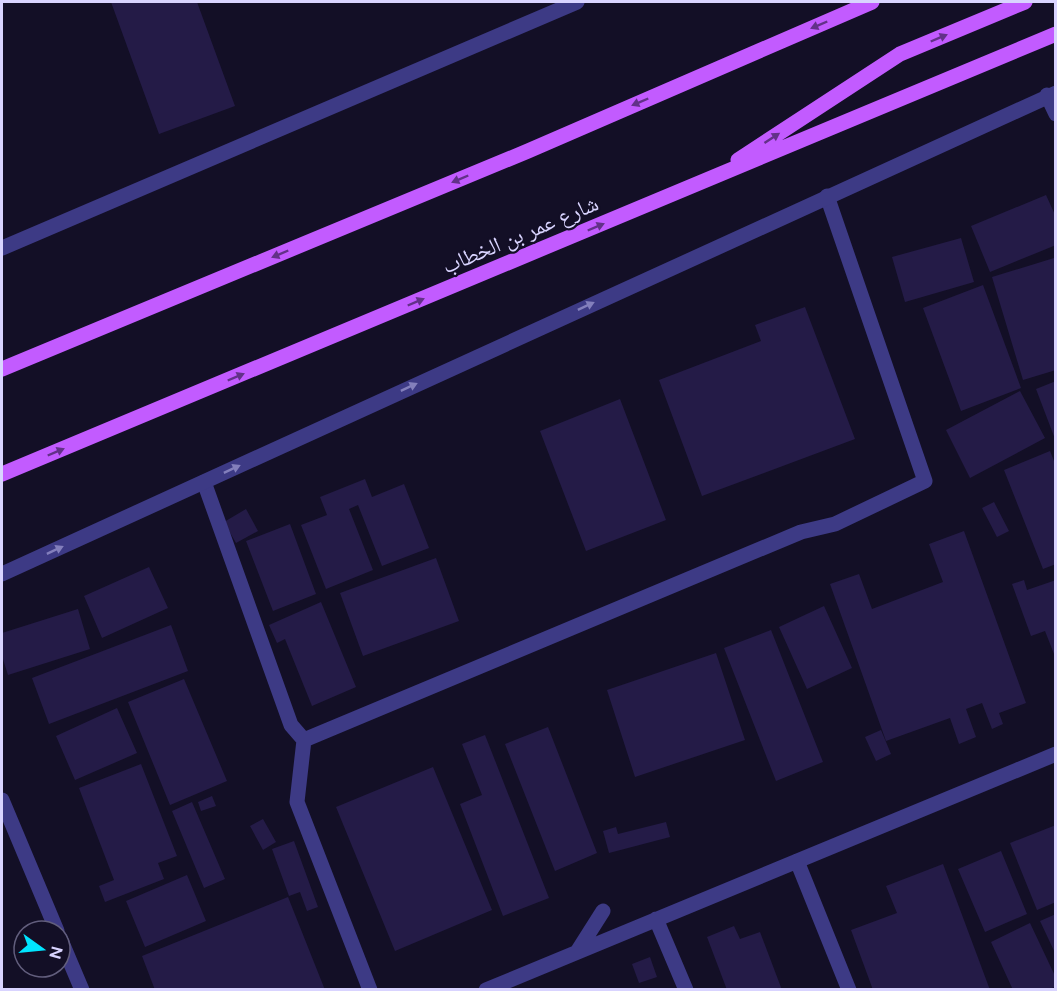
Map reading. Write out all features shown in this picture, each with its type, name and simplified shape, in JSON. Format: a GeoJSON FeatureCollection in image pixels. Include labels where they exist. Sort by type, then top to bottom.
{"type":"FeatureCollection","features":[{"type":"Feature","properties":{"kind":"main road"},"geometry":{"type":"LineString","coordinates":[[2,369],[528,151],[872,2]]}},
{"type":"Feature","properties":{"kind":"main road"},"geometry":{"type":"LineString","coordinates":[[706,182],[900,54],[1025,2]]}},
{"type":"Feature","properties":{"kind":"main road","name":"شارع عمر بن الخطاب"},"geometry":{"type":"LineString","coordinates":[[2,474],[1056,34]]}},
{"type":"Feature","properties":{"kind":"street"},"geometry":{"type":"LineString","coordinates":[[2,248],[578,2]]}},
{"type":"Feature","properties":{"kind":"street"},"geometry":{"type":"LineString","coordinates":[[2,574],[1051,94],[1056,114]]}},
{"type":"Feature","properties":{"kind":"street"},"geometry":{"type":"LineString","coordinates":[[304,740],[792,536],[835,524],[925,481],[827,196]]}},
{"type":"Feature","properties":{"kind":"street"},"geometry":{"type":"LineString","coordinates":[[204,482],[291,725],[304,740],[297,802],[370,990]]}},
{"type":"Feature","properties":{"kind":"street"},"geometry":{"type":"LineString","coordinates":[[486,990],[1056,754]]}},
{"type":"Feature","properties":{"kind":"street"},"geometry":{"type":"LineString","coordinates":[[2,800],[52,919]]}},
{"type":"Feature","properties":{"kind":"street"},"geometry":{"type":"LineString","coordinates":[[797,861],[849,990]]}},
{"type":"Feature","properties":{"kind":"street"},"geometry":{"type":"LineString","coordinates":[[577,952],[603,911]]}},
{"type":"Feature","properties":{"kind":"street"},"geometry":{"type":"LineString","coordinates":[[656,919],[686,990]]}},
{"type":"Feature","properties":{"kind":"street"},"geometry":{"type":"LineString","coordinates":[[72,966],[82,990]]}},
{"type":"Feature","properties":{"kind":"building"},"geometry":{"type":"Polygon","coordinates":[[[111,2],[197,2],[235,106],[159,134],[111,2]]]}},
{"type":"Feature","properties":{"kind":"building"},"geometry":{"type":"Polygon","coordinates":[[[1046,195],[1056,217],[1056,245],[990,272],[971,226],[1046,195]]]}},
{"type":"Feature","properties":{"kind":"building"},"geometry":{"type":"Polygon","coordinates":[[[961,238],[974,282],[905,302],[892,257],[961,238]]]}},
{"type":"Feature","properties":{"kind":"building"},"geometry":{"type":"Polygon","coordinates":[[[1054,258],[1056,370],[1023,380],[992,277],[1054,258]]]}},
{"type":"Feature","properties":{"kind":"building"},"geometry":{"type":"Polygon","coordinates":[[[983,285],[1021,388],[961,411],[923,308],[983,285]]]}},
{"type":"Feature","properties":{"kind":"building"},"geometry":{"type":"Polygon","coordinates":[[[805,307],[855,439],[702,496],[659,380],[761,341],[755,325],[805,307]]]}},
{"type":"Feature","properties":{"kind":"building"},"geometry":{"type":"Polygon","coordinates":[[[1056,381],[1056,439],[1055,439],[1036,389],[1056,381]]]}},
{"type":"Feature","properties":{"kind":"building"},"geometry":{"type":"Polygon","coordinates":[[[1020,391],[1045,438],[970,478],[946,430],[1020,391]]]}},
{"type":"Feature","properties":{"kind":"building"},"geometry":{"type":"Polygon","coordinates":[[[620,399],[666,520],[586,551],[540,431],[620,399]]]}},
{"type":"Feature","properties":{"kind":"building"},"geometry":{"type":"Polygon","coordinates":[[[1050,451],[1056,466],[1056,564],[1043,569],[1004,470],[1050,451]]]}},
{"type":"Feature","properties":{"kind":"building"},"geometry":{"type":"Polygon","coordinates":[[[365,479],[372,497],[404,484],[429,548],[382,566],[358,505],[349,509],[373,570],[326,589],[301,525],[327,515],[320,497],[365,479]]]}},
{"type":"Feature","properties":{"kind":"building"},"geometry":{"type":"Polygon","coordinates":[[[994,502],[1009,531],[997,537],[982,508],[994,502]]]}},
{"type":"Feature","properties":{"kind":"building"},"geometry":{"type":"Polygon","coordinates":[[[246,509],[258,531],[236,543],[224,522],[246,509]]]}},
{"type":"Feature","properties":{"kind":"building"},"geometry":{"type":"Polygon","coordinates":[[[290,524],[316,594],[273,611],[246,541],[290,524]]]}},
{"type":"Feature","properties":{"kind":"building"},"geometry":{"type":"Polygon","coordinates":[[[964,531],[1026,703],[999,713],[1003,724],[992,729],[982,703],[966,709],[976,737],[959,744],[950,718],[886,741],[830,584],[859,574],[872,609],[943,582],[929,544],[964,531]]]}},
{"type":"Feature","properties":{"kind":"building"},"geometry":{"type":"Polygon","coordinates":[[[436,558],[459,621],[363,656],[340,593],[436,558]]]}},
{"type":"Feature","properties":{"kind":"building"},"geometry":{"type":"Polygon","coordinates":[[[149,567],[168,608],[102,638],[84,596],[149,567]]]}},
{"type":"Feature","properties":{"kind":"building"},"geometry":{"type":"Polygon","coordinates":[[[1024,580],[1027,590],[1056,580],[1056,659],[1045,631],[1031,636],[1012,584],[1024,580]]]}},
{"type":"Feature","properties":{"kind":"building"},"geometry":{"type":"Polygon","coordinates":[[[321,602],[356,687],[312,706],[285,639],[277,643],[269,625],[321,602]]]}},
{"type":"Feature","properties":{"kind":"building"},"geometry":{"type":"Polygon","coordinates":[[[824,606],[852,668],[807,689],[779,627],[824,606]]]}},
{"type":"Feature","properties":{"kind":"building"},"geometry":{"type":"Polygon","coordinates":[[[78,609],[90,649],[8,675],[2,656],[2,633],[78,609]]]}},
{"type":"Feature","properties":{"kind":"building"},"geometry":{"type":"Polygon","coordinates":[[[171,625],[188,671],[49,724],[32,678],[171,625]]]}},
{"type":"Feature","properties":{"kind":"building"},"geometry":{"type":"Polygon","coordinates":[[[771,630],[823,762],[776,781],[724,648],[771,630]]]}},
{"type":"Feature","properties":{"kind":"building"},"geometry":{"type":"Polygon","coordinates":[[[716,653],[745,740],[635,777],[607,690],[716,653]]]}},
{"type":"Feature","properties":{"kind":"building"},"geometry":{"type":"Polygon","coordinates":[[[184,679],[227,781],[170,805],[128,702],[184,679]]]}},
{"type":"Feature","properties":{"kind":"building"},"geometry":{"type":"Polygon","coordinates":[[[117,708],[137,753],[75,780],[56,736],[117,708]]]}},
{"type":"Feature","properties":{"kind":"building"},"geometry":{"type":"Polygon","coordinates":[[[548,727],[597,853],[555,871],[505,744],[548,727]]]}},
{"type":"Feature","properties":{"kind":"building"},"geometry":{"type":"Polygon","coordinates":[[[881,730],[891,754],[876,761],[865,737],[881,730]]]}},
{"type":"Feature","properties":{"kind":"building"},"geometry":{"type":"Polygon","coordinates":[[[485,735],[549,898],[503,916],[460,804],[482,795],[462,744],[485,735]]]}},
{"type":"Feature","properties":{"kind":"building"},"geometry":{"type":"Polygon","coordinates":[[[141,764],[177,856],[158,863],[164,879],[105,902],[99,886],[114,880],[79,788],[141,764]]]}},
{"type":"Feature","properties":{"kind":"building"},"geometry":{"type":"Polygon","coordinates":[[[433,767],[492,910],[395,951],[336,807],[433,767]]]}},
{"type":"Feature","properties":{"kind":"building"},"geometry":{"type":"Polygon","coordinates":[[[212,796],[216,806],[201,811],[198,802],[212,796]]]}},
{"type":"Feature","properties":{"kind":"building"},"geometry":{"type":"Polygon","coordinates":[[[192,802],[225,879],[204,888],[172,811],[192,802]]]}},
{"type":"Feature","properties":{"kind":"building"},"geometry":{"type":"Polygon","coordinates":[[[263,819],[276,842],[263,850],[250,826],[263,819]]]}},
{"type":"Feature","properties":{"kind":"building"},"geometry":{"type":"Polygon","coordinates":[[[666,822],[670,837],[609,853],[603,831],[616,827],[618,834],[666,822]]]}},
{"type":"Feature","properties":{"kind":"building"},"geometry":{"type":"Polygon","coordinates":[[[1056,825],[1056,902],[1037,910],[1010,843],[1056,825]]]}},
{"type":"Feature","properties":{"kind":"building"},"geometry":{"type":"Polygon","coordinates":[[[294,841],[318,907],[307,911],[300,892],[289,896],[272,849],[294,841]]]}},
{"type":"Feature","properties":{"kind":"building"},"geometry":{"type":"Polygon","coordinates":[[[1001,851],[1027,914],[985,932],[958,869],[1001,851]]]}},
{"type":"Feature","properties":{"kind":"building"},"geometry":{"type":"Polygon","coordinates":[[[943,864],[990,990],[873,990],[851,930],[897,913],[886,886],[943,864]]]}},
{"type":"Feature","properties":{"kind":"building"},"geometry":{"type":"Polygon","coordinates":[[[187,875],[206,921],[145,947],[126,901],[187,875]]]}},
{"type":"Feature","properties":{"kind":"building"},"geometry":{"type":"Polygon","coordinates":[[[288,897],[325,990],[155,990],[142,956],[288,897]]]}},
{"type":"Feature","properties":{"kind":"building"},"geometry":{"type":"Polygon","coordinates":[[[1056,914],[1056,955],[1040,921],[1056,914]]]}},
{"type":"Feature","properties":{"kind":"building"},"geometry":{"type":"Polygon","coordinates":[[[1030,923],[1056,978],[1056,986],[1048,990],[1013,990],[991,942],[1030,923]]]}},
{"type":"Feature","properties":{"kind":"building"},"geometry":{"type":"Polygon","coordinates":[[[734,926],[740,939],[760,932],[782,990],[727,990],[707,937],[734,926]]]}},
{"type":"Feature","properties":{"kind":"building"},"geometry":{"type":"Polygon","coordinates":[[[650,957],[657,977],[639,983],[632,964],[650,957]]]}}]}
